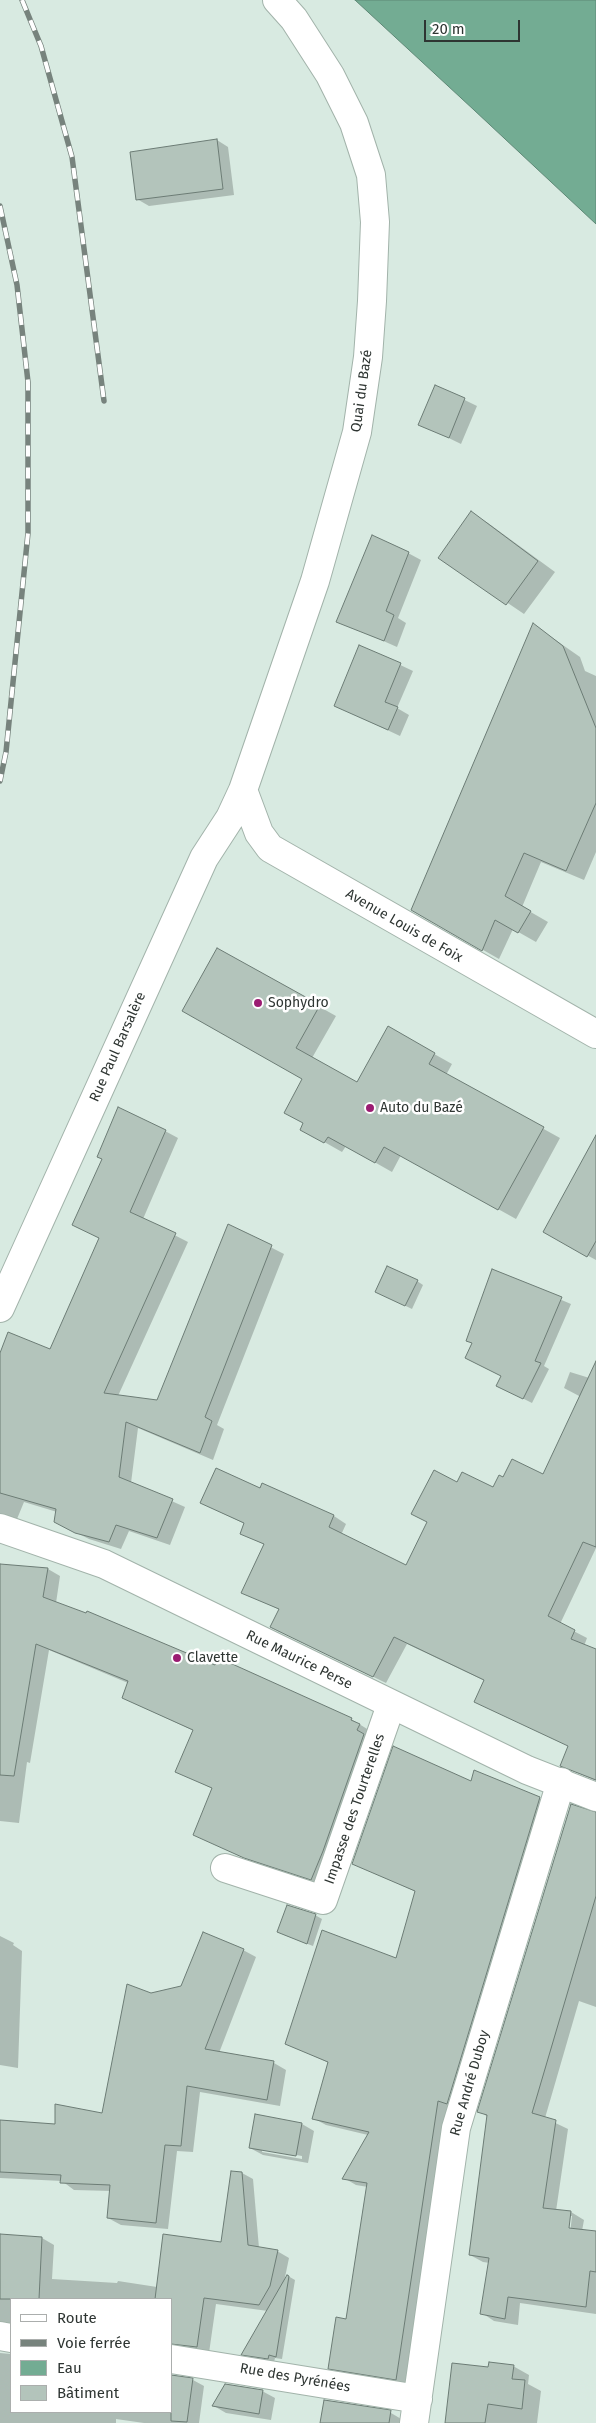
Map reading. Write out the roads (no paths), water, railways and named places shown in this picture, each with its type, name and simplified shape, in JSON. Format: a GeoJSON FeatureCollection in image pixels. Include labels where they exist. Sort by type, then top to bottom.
{"type":"FeatureCollection","features":[{"type":"Feature","properties":{"kind":"street","name":"Quai du Bazé"},"geometry":{"type":"LineString","coordinates":[[243,790],[315,581],[357,432],[368,357],[372,301],[375,222],[371,175],[354,123],[330,75],[294,19],[278,0]]}},
{"type":"Feature","properties":{"kind":"street","name":"Avenue Louis de Foix"},"geometry":{"type":"LineString","coordinates":[[243,790],[259,833],[270,848],[596,1034]]}},
{"type":"Feature","properties":{"kind":"street","name":"Rue Paul Barsalère"},"geometry":{"type":"LineString","coordinates":[[0,1308],[204,858],[230,818],[243,790]]}},
{"type":"Feature","properties":{"kind":"street","name":"Rue Maurice Perse"},"geometry":{"type":"LineString","coordinates":[[0,1528],[104,1564],[527,1770],[596,1797]]}},
{"type":"Feature","properties":{"kind":"street","name":"Impasse des Tourterelles"},"geometry":{"type":"LineString","coordinates":[[224,1868],[323,1900],[391,1705]]}},
{"type":"Feature","properties":{"kind":"street","name":"Rue André Duboy"},"geometry":{"type":"LineString","coordinates":[[416,2411],[456,2128],[561,1782]]}},
{"type":"Feature","properties":{"kind":"street","name":"Rue des Pyrénées"},"geometry":{"type":"LineString","coordinates":[[172,2359],[416,2411]]}},
{"type":"Feature","properties":{"kind":"water"},"geometry":{"type":"Polygon","coordinates":[[[355,0],[596,0],[596,224],[474,110],[355,0]]]}},
{"type":"Feature","properties":{"kind":"railway"},"geometry":{"type":"LineString","coordinates":[[22,0],[41,46],[72,157],[104,401]]}},
{"type":"Feature","properties":{"kind":"railway"},"geometry":{"type":"LineString","coordinates":[[0,206],[17,285],[28,382],[28,533],[6,752],[0,781]]}},
{"type":"Feature","properties":{"kind":"place","name":"Sophydro"},"geometry":{"type":"Point","coordinates":[258,1003]}},
{"type":"Feature","properties":{"kind":"place","name":"Auto du Bazé"},"geometry":{"type":"Point","coordinates":[370,1108]}},
{"type":"Feature","properties":{"kind":"place","name":"Clavette"},"geometry":{"type":"Point","coordinates":[177,1658]}}]}
